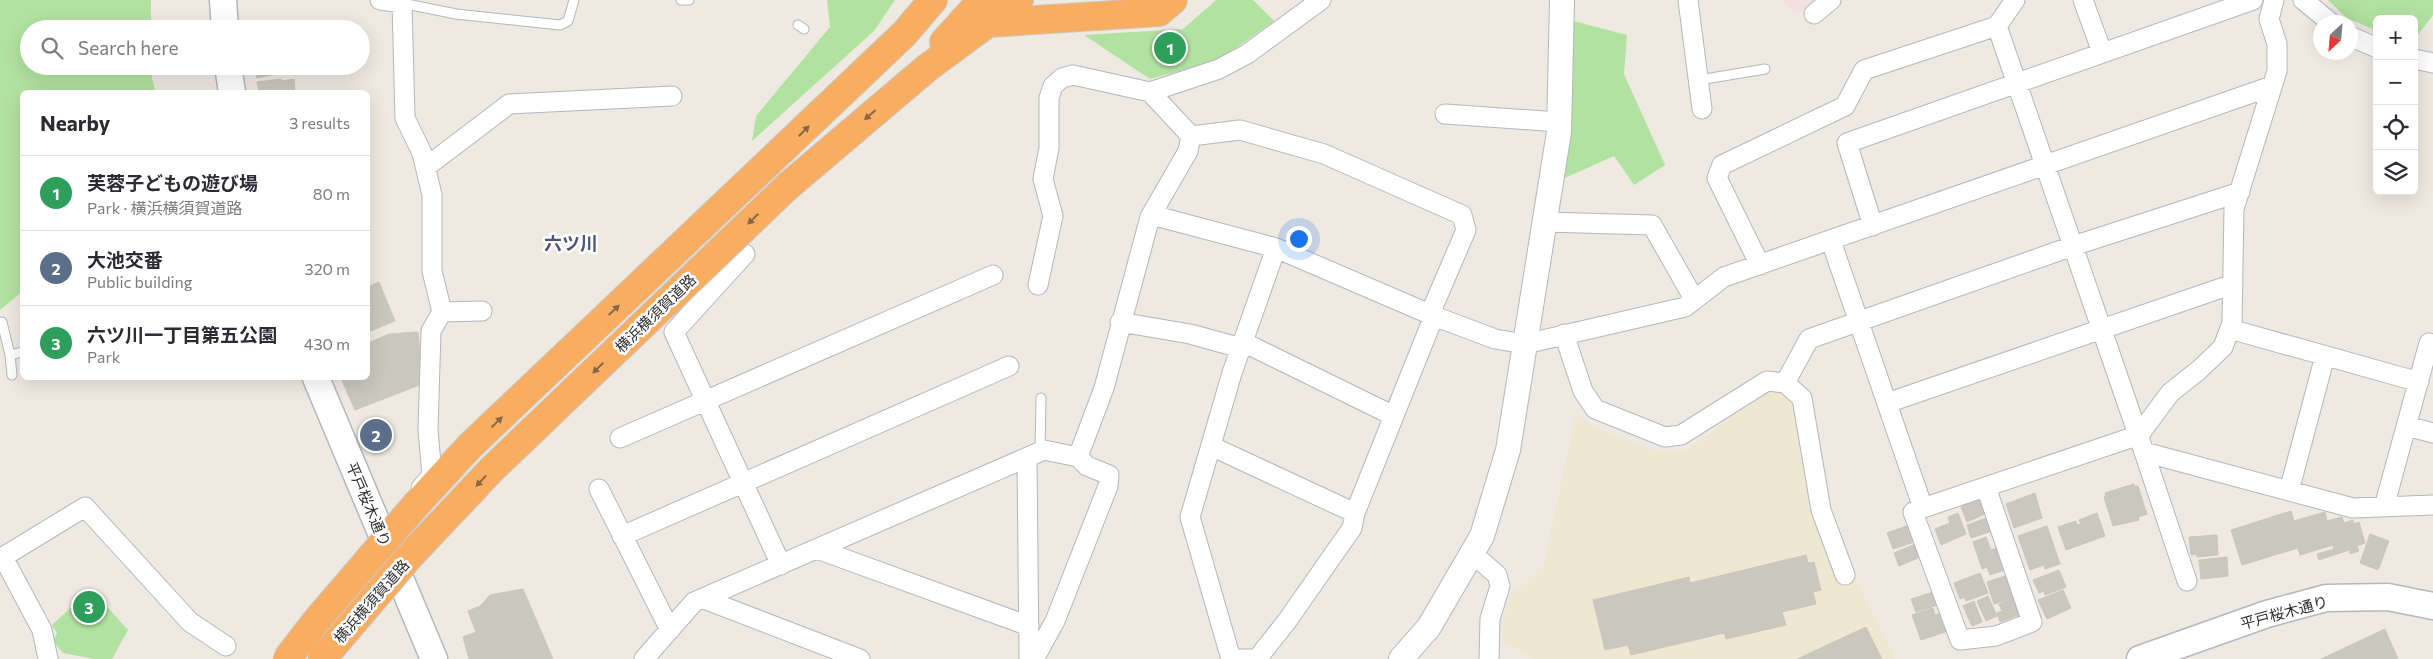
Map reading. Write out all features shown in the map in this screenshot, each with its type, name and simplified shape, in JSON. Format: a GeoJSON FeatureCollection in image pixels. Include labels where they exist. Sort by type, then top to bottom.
{"type":"FeatureCollection","features":[{"type":"Feature","properties":{"kind":"highway"},"geometry":{"type":"LineString","coordinates":[[898,36],[915,0]]}},
{"type":"Feature","properties":{"kind":"highway"},"geometry":{"type":"LineString","coordinates":[[898,36],[922,0]]}},
{"type":"Feature","properties":{"kind":"highway","name":"横浜横須賀道路"},"geometry":{"type":"LineString","coordinates":[[287,659],[389,534],[470,446],[769,165],[864,72],[933,0]]}},
{"type":"Feature","properties":{"kind":"highway"},"geometry":{"type":"LineString","coordinates":[[898,36],[995,8],[1116,7],[1159,12],[1173,0]]}},
{"type":"Feature","properties":{"kind":"highway","name":"横浜横須賀道路"},"geometry":{"type":"LineString","coordinates":[[322,659],[409,556],[492,469],[788,186],[995,8]]}},
{"type":"Feature","properties":{"kind":"main road"},"geometry":{"type":"LineString","coordinates":[[223,0],[224,20]]}},
{"type":"Feature","properties":{"kind":"main road"},"geometry":{"type":"LineString","coordinates":[[229,75],[232,90]]}},
{"type":"Feature","properties":{"kind":"main road","name":"平戸桜木通り"},"geometry":{"type":"LineString","coordinates":[[317,380],[434,659]]}},
{"type":"Feature","properties":{"kind":"main road","name":"平戸桜木通り"},"geometry":{"type":"LineString","coordinates":[[2140,659],[2267,614],[2326,598],[2388,597],[2433,606]]}},
{"type":"Feature","properties":{"kind":"street"},"geometry":{"type":"LineString","coordinates":[[296,659],[370,567],[384,540],[432,475],[428,430],[431,330],[442,312],[432,271],[432,195],[422,153],[404,118],[402,3],[380,0]]}},
{"type":"Feature","properties":{"kind":"street"},"geometry":{"type":"LineString","coordinates":[[1038,285],[1053,216],[1043,179],[1049,148],[1049,98],[1053,86],[1062,78],[1073,75],[1150,92],[1219,68],[1247,54],[1321,0]]}},
{"type":"Feature","properties":{"kind":"street"},"geometry":{"type":"LineString","coordinates":[[1401,659],[1429,627],[1473,554],[1482,536],[1508,450],[1559,122],[1562,0]]}},
{"type":"Feature","properties":{"kind":"street"},"geometry":{"type":"LineString","coordinates":[[1688,0],[1702,109]]}},
{"type":"Feature","properties":{"kind":"street"},"geometry":{"type":"LineString","coordinates":[[1814,14],[1831,0]]}},
{"type":"Feature","properties":{"kind":"street"},"geometry":{"type":"LineString","coordinates":[[1760,265],[1717,178],[1722,165],[1845,106],[1864,70],[1997,26],[2015,0]]}},
{"type":"Feature","properties":{"kind":"street"},"geometry":{"type":"LineString","coordinates":[[2083,0],[2102,52]]}},
{"type":"Feature","properties":{"kind":"street"},"geometry":{"type":"LineString","coordinates":[[1872,226],[1847,143],[2253,0]]}},
{"type":"Feature","properties":{"kind":"street"},"geometry":{"type":"LineString","coordinates":[[2142,443],[2170,393],[2199,370],[2223,347],[2230,329],[2234,209],[2277,72],[2277,44],[2269,19],[2274,0]]}},
{"type":"Feature","properties":{"kind":"street"},"geometry":{"type":"LineString","coordinates":[[2303,0],[2321,15]]}},
{"type":"Feature","properties":{"kind":"street"},"geometry":{"type":"LineString","coordinates":[[1997,26],[2044,166],[2142,443],[2187,581]]}},
{"type":"Feature","properties":{"kind":"street"},"geometry":{"type":"LineString","coordinates":[[2358,40],[2373,46]]}},
{"type":"Feature","properties":{"kind":"street"},"geometry":{"type":"LineString","coordinates":[[2418,60],[2433,63]]}},
{"type":"Feature","properties":{"kind":"street"},"geometry":{"type":"LineString","coordinates":[[1152,215],[1276,248],[1432,315],[1495,338],[1525,344],[1685,307],[1724,277],[2272,86]]}},
{"type":"Feature","properties":{"kind":"street"},"geometry":{"type":"LineString","coordinates":[[1150,92],[1191,136]]}},
{"type":"Feature","properties":{"kind":"street"},"geometry":{"type":"LineString","coordinates":[[426,167],[509,104],[672,96]]}},
{"type":"Feature","properties":{"kind":"street"},"geometry":{"type":"LineString","coordinates":[[1445,114],[1559,122]]}},
{"type":"Feature","properties":{"kind":"street"},"geometry":{"type":"LineString","coordinates":[[1191,136],[1240,130],[1324,154],[1462,215],[1466,230],[1355,513],[1352,528],[1287,621],[1257,659],[1231,659],[1190,517],[1242,345],[1276,248]]}},
{"type":"Feature","properties":{"kind":"street"},"geometry":{"type":"LineString","coordinates":[[1078,457],[1104,388],[1120,322],[1152,215],[1188,151],[1191,136]]}},
{"type":"Feature","properties":{"kind":"street"},"geometry":{"type":"LineString","coordinates":[[1785,384],[1809,339],[1858,320],[2073,246],[2240,192]]}},
{"type":"Feature","properties":{"kind":"street"},"geometry":{"type":"LineString","coordinates":[[1544,222],[1652,225],[1694,299]]}},
{"type":"Feature","properties":{"kind":"street"},"geometry":{"type":"LineString","coordinates":[[1831,241],[1923,508]]}},
{"type":"Feature","properties":{"kind":"street"},"geometry":{"type":"LineString","coordinates":[[745,254],[674,332],[781,565]]}},
{"type":"Feature","properties":{"kind":"street"},"geometry":{"type":"LineString","coordinates":[[620,438],[993,275]]}},
{"type":"Feature","properties":{"kind":"street"},"geometry":{"type":"LineString","coordinates":[[1887,403],[2232,284]]}},
{"type":"Feature","properties":{"kind":"street"},"geometry":{"type":"LineString","coordinates":[[442,312],[482,311]]}},
{"type":"Feature","properties":{"kind":"street"},"geometry":{"type":"LineString","coordinates":[[1120,322],[1242,345],[1394,416]]}},
{"type":"Feature","properties":{"kind":"street"},"geometry":{"type":"LineString","coordinates":[[2230,329],[2419,382]]}},
{"type":"Feature","properties":{"kind":"street"},"geometry":{"type":"LineString","coordinates":[[1564,334],[1583,392],[1595,409],[1665,437],[1681,435],[1767,381],[1785,384],[1802,398],[1821,510],[1845,575]]}},
{"type":"Feature","properties":{"kind":"street"},"geometry":{"type":"LineString","coordinates":[[2384,507],[2408,426],[2429,343]]}},
{"type":"Feature","properties":{"kind":"street"},"geometry":{"type":"LineString","coordinates":[[2289,491],[2325,356]]}},
{"type":"Feature","properties":{"kind":"street"},"geometry":{"type":"LineString","coordinates":[[622,536],[1009,366]]}},
{"type":"Feature","properties":{"kind":"street"},"geometry":{"type":"LineString","coordinates":[[2408,426],[2433,433]]}},
{"type":"Feature","properties":{"kind":"street"},"geometry":{"type":"LineString","coordinates":[[1986,487],[2032,622],[1996,636],[1960,640],[1913,512],[1986,487],[2142,443],[2289,491],[2353,508],[2433,505]]}},
{"type":"Feature","properties":{"kind":"street"},"geometry":{"type":"LineString","coordinates":[[1211,446],[1355,513]]}},
{"type":"Feature","properties":{"kind":"street"},"geometry":{"type":"LineString","coordinates":[[644,659],[694,602],[1033,455],[1057,451],[1078,457],[1087,466],[1109,475],[1108,486],[1055,621],[1034,659]]}},
{"type":"Feature","properties":{"kind":"street"},"geometry":{"type":"LineString","coordinates":[[1029,659],[1033,455]]}},
{"type":"Feature","properties":{"kind":"street"},"geometry":{"type":"LineString","coordinates":[[599,489],[670,630]]}},
{"type":"Feature","properties":{"kind":"street"},"geometry":{"type":"LineString","coordinates":[[48,659],[42,630],[3,557],[85,507],[190,622],[226,646]]}},
{"type":"Feature","properties":{"kind":"street"},"geometry":{"type":"LineString","coordinates":[[817,549],[1029,626]]}},
{"type":"Feature","properties":{"kind":"street"},"geometry":{"type":"LineString","coordinates":[[1473,554],[1497,575],[1500,586],[1490,620],[1489,659]]}},
{"type":"Feature","properties":{"kind":"street"},"geometry":{"type":"LineString","coordinates":[[704,598],[860,659]]}},
{"type":"Feature","properties":{"kind":"lane"},"geometry":{"type":"LineString","coordinates":[[402,3],[456,14],[560,25],[568,21],[574,0]]}},
{"type":"Feature","properties":{"kind":"lane"},"geometry":{"type":"LineString","coordinates":[[681,0],[689,0]]}},
{"type":"Feature","properties":{"kind":"lane"},"geometry":{"type":"LineString","coordinates":[[1699,80],[1765,69]]}},
{"type":"Feature","properties":{"kind":"lane"},"geometry":{"type":"LineString","coordinates":[[2,322],[10,355],[12,375]]}},
{"type":"Feature","properties":{"kind":"lane"},"geometry":{"type":"LineString","coordinates":[[10,355],[20,352]]}},
{"type":"Feature","properties":{"kind":"lane"},"geometry":{"type":"LineString","coordinates":[[1033,455],[1040,398]]}},
{"type":"Feature","properties":{"kind":"shaded area"},"geometry":{"type":"Polygon","coordinates":[[[1782,0],[1817,0],[1796,15],[1782,0]]]}},
{"type":"Feature","properties":{"kind":"shaded area"},"geometry":{"type":"Polygon","coordinates":[[[1775,390],[1797,400],[1805,456],[1854,574],[1895,659],[1532,659],[1503,641],[1503,619],[1512,590],[1521,588],[1544,564],[1576,415],[1606,432],[1662,453],[1688,449],[1768,392],[1775,390]]]}},
{"type":"Feature","properties":{"kind":"green space"},"geometry":{"type":"Polygon","coordinates":[[[0,0],[151,0],[151,20],[20,20],[20,75],[152,75],[155,90],[20,90],[20,294],[0,310],[0,0]]]}},
{"type":"Feature","properties":{"kind":"green space"},"geometry":{"type":"Polygon","coordinates":[[[827,0],[895,0],[874,31],[752,141],[756,116],[830,27],[827,0]]]}},
{"type":"Feature","properties":{"kind":"green space"},"geometry":{"type":"Polygon","coordinates":[[[1216,0],[1253,0],[1274,21],[1217,61],[1150,79],[1084,35],[1183,29],[1216,0]]]}},
{"type":"Feature","properties":{"kind":"green space"},"geometry":{"type":"Polygon","coordinates":[[[2328,0],[2433,0],[2433,15],[2418,35],[2418,15],[2373,15],[2373,29],[2358,23],[2358,15],[2344,15],[2328,0]]]}},
{"type":"Feature","properties":{"kind":"green space"},"geometry":{"type":"Polygon","coordinates":[[[1573,21],[1627,35],[1624,74],[1665,165],[1634,185],[1614,156],[1565,178],[1573,21]]]}},
{"type":"Feature","properties":{"kind":"green space"},"geometry":{"type":"Polygon","coordinates":[[[91,589],[128,630],[112,659],[94,659],[63,653],[53,641],[57,633],[52,625],[91,589]]]}},
{"type":"Feature","properties":{"kind":"building"},"geometry":{"type":"Polygon","coordinates":[[[256,75],[271,75],[257,78],[256,75]]]}},
{"type":"Feature","properties":{"kind":"building"},"geometry":{"type":"Polygon","coordinates":[[[294,79],[295,90],[259,90],[257,82],[294,79]]]}},
{"type":"Feature","properties":{"kind":"building"},"geometry":{"type":"Polygon","coordinates":[[[379,282],[395,321],[370,331],[370,286],[379,282]]]}},
{"type":"Feature","properties":{"kind":"building"},"geometry":{"type":"Polygon","coordinates":[[[418,332],[422,384],[355,410],[342,380],[370,380],[370,342],[389,334],[418,332]]]}},
{"type":"Feature","properties":{"kind":"building"},"geometry":{"type":"Polygon","coordinates":[[[382,426],[387,438],[369,445],[364,433],[382,426]]]}},
{"type":"Feature","properties":{"kind":"building"},"geometry":{"type":"Polygon","coordinates":[[[2134,484],[2135,487],[2138,486],[2147,514],[2138,517],[2139,520],[2113,526],[2104,497],[2106,496],[2105,493],[2134,484]]]}},
{"type":"Feature","properties":{"kind":"building"},"geometry":{"type":"Polygon","coordinates":[[[2035,493],[2042,518],[2014,528],[2006,504],[2035,493]]]}},
{"type":"Feature","properties":{"kind":"building"},"geometry":{"type":"Polygon","coordinates":[[[1981,499],[1987,513],[1967,522],[1961,507],[1981,499]]]}},
{"type":"Feature","properties":{"kind":"building"},"geometry":{"type":"Polygon","coordinates":[[[2291,511],[2294,521],[2325,512],[2327,521],[2342,517],[2344,523],[2353,520],[2354,524],[2359,522],[2365,543],[2357,546],[2359,551],[2350,554],[2349,550],[2319,560],[2317,554],[2334,549],[2333,545],[2300,555],[2298,548],[2242,565],[2231,530],[2291,511]]]}},
{"type":"Feature","properties":{"kind":"building"},"geometry":{"type":"Polygon","coordinates":[[[1958,513],[1966,534],[1941,545],[1935,529],[1950,523],[1948,517],[1958,513]]]}},
{"type":"Feature","properties":{"kind":"building"},"geometry":{"type":"Polygon","coordinates":[[[2097,513],[2105,536],[2066,550],[2058,527],[2076,521],[2077,525],[2081,524],[2079,520],[2097,513]]]}},
{"type":"Feature","properties":{"kind":"building"},"geometry":{"type":"Polygon","coordinates":[[[1987,518],[1992,531],[1971,538],[1967,525],[1987,518]]]}},
{"type":"Feature","properties":{"kind":"building"},"geometry":{"type":"Polygon","coordinates":[[[1912,524],[1916,534],[1911,535],[1914,542],[1893,549],[1887,533],[1912,524]]]}},
{"type":"Feature","properties":{"kind":"building"},"geometry":{"type":"Polygon","coordinates":[[[2047,526],[2060,564],[2045,569],[2044,565],[2030,570],[2018,536],[2047,526]]]}},
{"type":"Feature","properties":{"kind":"building"},"geometry":{"type":"Polygon","coordinates":[[[2370,534],[2389,541],[2378,570],[2360,563],[2370,534]]]}},
{"type":"Feature","properties":{"kind":"building"},"geometry":{"type":"Polygon","coordinates":[[[2217,535],[2218,555],[2197,557],[2197,554],[2191,555],[2189,537],[2217,535]]]}},
{"type":"Feature","properties":{"kind":"building"},"geometry":{"type":"Polygon","coordinates":[[[1986,537],[1991,550],[2003,546],[2010,568],[1990,575],[1987,567],[1982,569],[1973,542],[1986,537]]]}},
{"type":"Feature","properties":{"kind":"building"},"geometry":{"type":"Polygon","coordinates":[[[1913,545],[1918,545],[1921,553],[1917,555],[1918,558],[1899,566],[1894,553],[1913,545]]]}},
{"type":"Feature","properties":{"kind":"building"},"geometry":{"type":"Polygon","coordinates":[[[1806,555],[1808,563],[1814,562],[1821,590],[1813,592],[1816,604],[1782,612],[1786,625],[1726,639],[1711,578],[1806,555]]]}},
{"type":"Feature","properties":{"kind":"building"},"geometry":{"type":"Polygon","coordinates":[[[2227,557],[2228,576],[2201,579],[2199,560],[2227,557]]]}},
{"type":"Feature","properties":{"kind":"building"},"geometry":{"type":"Polygon","coordinates":[[[2059,570],[2066,587],[2045,595],[2044,591],[2039,593],[2033,580],[2059,570]]]}},
{"type":"Feature","properties":{"kind":"building"},"geometry":{"type":"Polygon","coordinates":[[[1980,573],[1988,593],[1966,601],[1964,597],[1960,599],[1954,583],[1980,573]]]}},
{"type":"Feature","properties":{"kind":"building"},"geometry":{"type":"Polygon","coordinates":[[[2011,574],[2018,596],[1994,604],[1987,582],[2011,574]]]}},
{"type":"Feature","properties":{"kind":"building"},"geometry":{"type":"Polygon","coordinates":[[[1689,577],[1690,583],[1711,578],[1724,633],[1631,655],[1628,645],[1605,650],[1593,600],[1689,577]]]}},
{"type":"Feature","properties":{"kind":"building"},"geometry":{"type":"Polygon","coordinates":[[[523,589],[553,659],[469,659],[463,637],[476,632],[468,611],[480,606],[490,595],[523,589]]]}},
{"type":"Feature","properties":{"kind":"building"},"geometry":{"type":"Polygon","coordinates":[[[2063,590],[2071,608],[2047,619],[2038,600],[2063,590]]]}},
{"type":"Feature","properties":{"kind":"building"},"geometry":{"type":"Polygon","coordinates":[[[1933,592],[1938,605],[1916,612],[1911,599],[1933,592]]]}},
{"type":"Feature","properties":{"kind":"building"},"geometry":{"type":"Polygon","coordinates":[[[1988,596],[1997,616],[1986,621],[1977,601],[1988,596]]]}},
{"type":"Feature","properties":{"kind":"building"},"geometry":{"type":"Polygon","coordinates":[[[2016,597],[2023,613],[2000,622],[1997,613],[2002,611],[1999,604],[2016,597]]]}},
{"type":"Feature","properties":{"kind":"building"},"geometry":{"type":"Polygon","coordinates":[[[1974,601],[1982,622],[1972,626],[1963,606],[1974,601]]]}},
{"type":"Feature","properties":{"kind":"building"},"geometry":{"type":"Polygon","coordinates":[[[1933,608],[1935,615],[1947,611],[1948,631],[1921,640],[1912,615],[1933,608]]]}},
{"type":"Feature","properties":{"kind":"building"},"geometry":{"type":"Polygon","coordinates":[[[1866,627],[1882,659],[1797,659],[1866,627]]]}},
{"type":"Feature","properties":{"kind":"building"},"geometry":{"type":"Polygon","coordinates":[[[2385,629],[2398,659],[2321,659],[2385,629]]]}},
{"type":"Feature","properties":{"kind":"place","name":"芙蓉子どもの遊び場"},"geometry":{"type":"Point","coordinates":[1170,48]}},
{"type":"Feature","properties":{"kind":"place","name":"大池交番"},"geometry":{"type":"Point","coordinates":[376,435]}},
{"type":"Feature","properties":{"kind":"place","name":"六ツ川一丁目第五公園"},"geometry":{"type":"Point","coordinates":[89,607]}},
{"type":"Feature","properties":{"kind":"district","name":"六ツ川"},"geometry":{"type":"Point","coordinates":[571,243]}}]}
